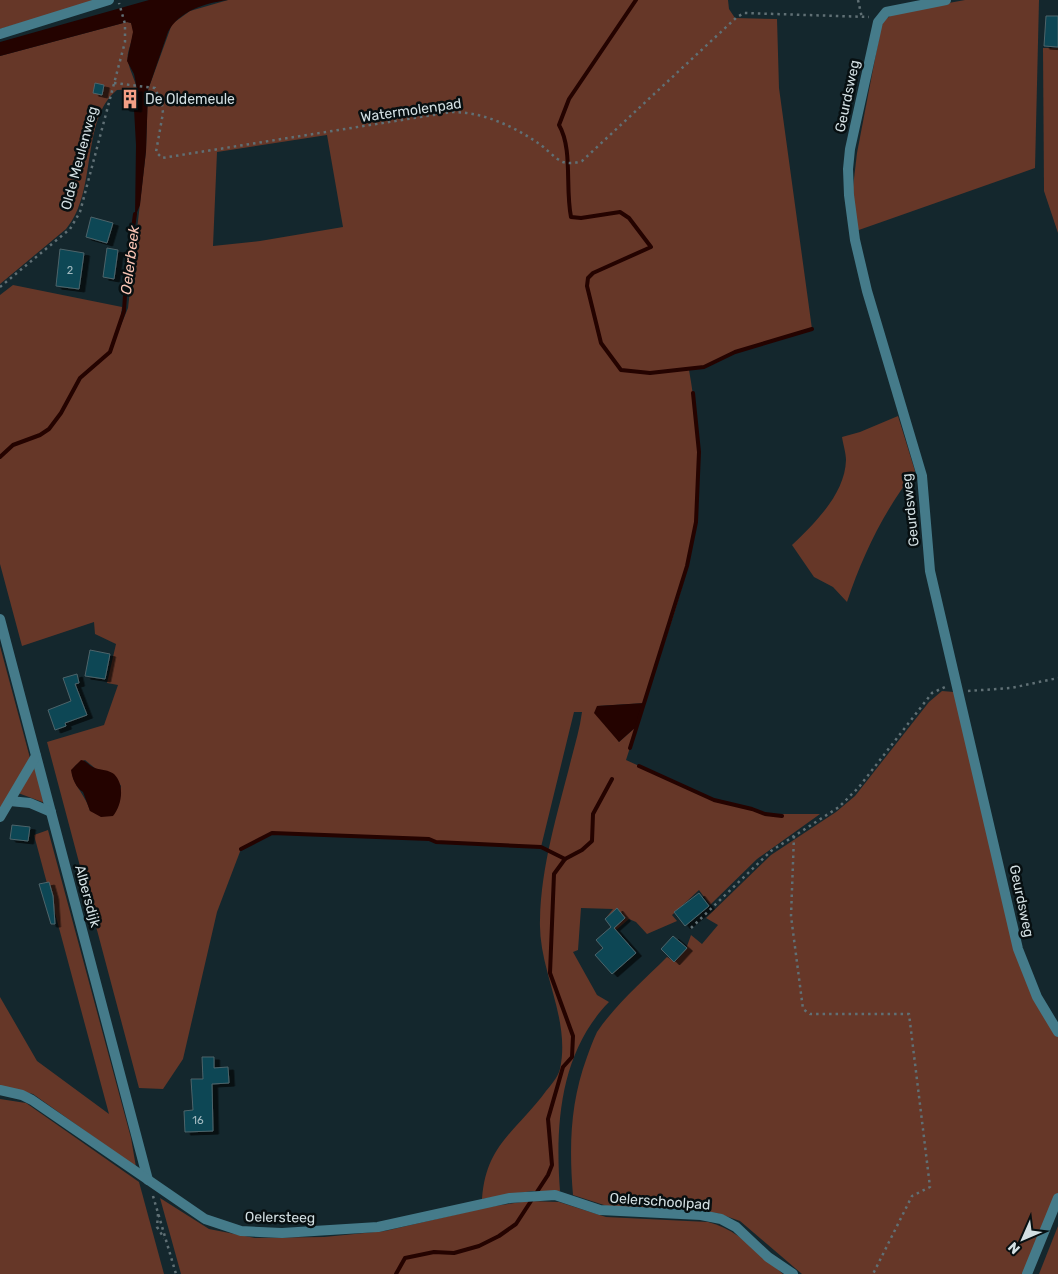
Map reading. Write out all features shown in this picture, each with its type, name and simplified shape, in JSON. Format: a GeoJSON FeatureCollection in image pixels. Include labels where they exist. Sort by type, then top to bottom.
{"type":"FeatureCollection","features":[{"type":"Feature","properties":{"kind":"street"},"geometry":{"type":"LineString","coordinates":[[0,34],[109,0]]}},
{"type":"Feature","properties":{"kind":"street"},"geometry":{"type":"LineString","coordinates":[[882,15],[892,10],[946,0]]}},
{"type":"Feature","properties":{"kind":"street","name":"Geurdsweg"},"geometry":{"type":"LineString","coordinates":[[882,15],[873,41],[850,149],[848,169],[850,215],[867,291],[922,476],[930,571],[990,821],[1018,949],[1037,997],[1058,1032]]}},
{"type":"Feature","properties":{"kind":"street","name":"Albersdijk"},"geometry":{"type":"LineString","coordinates":[[0,619],[148,1180]]}},
{"type":"Feature","properties":{"kind":"street"},"geometry":{"type":"LineString","coordinates":[[0,817],[36,756]]}},
{"type":"Feature","properties":{"kind":"street"},"geometry":{"type":"LineString","coordinates":[[10,801],[30,803],[51,812]]}},
{"type":"Feature","properties":{"kind":"street","name":"Oelersteeg"},"geometry":{"type":"LineString","coordinates":[[0,1090],[22,1095],[32,1100],[205,1219],[224,1227],[258,1232],[378,1227],[510,1198],[555,1195],[568,1198]]}},
{"type":"Feature","properties":{"kind":"street","name":"Oelerschoolpad"},"geometry":{"type":"LineString","coordinates":[[568,1198],[600,1210],[701,1215],[721,1219],[736,1227],[768,1257],[793,1274]]}},
{"type":"Feature","properties":{"kind":"street"},"geometry":{"type":"LineString","coordinates":[[1027,1274],[1058,1198]]}},
{"type":"Feature","properties":{"kind":"path"},"geometry":{"type":"LineString","coordinates":[[858,0],[862,18]]}},
{"type":"Feature","properties":{"kind":"path","name":"Olde Meulenweg"},"geometry":{"type":"LineString","coordinates":[[0,287],[70,229],[77,219],[83,204],[125,42],[120,4]]}},
{"type":"Feature","properties":{"kind":"path","name":"Watermolenpad"},"geometry":{"type":"LineString","coordinates":[[114,82],[155,88],[162,105],[156,152],[162,158],[452,112],[471,112],[487,117],[530,137],[565,162],[582,162],[737,17],[744,13],[862,18],[882,15]]}},
{"type":"Feature","properties":{"kind":"path"},"geometry":{"type":"LineString","coordinates":[[691,928],[771,851],[839,807],[859,788],[932,693],[942,687],[957,689],[1011,688],[1058,678]]}},
{"type":"Feature","properties":{"kind":"path"},"geometry":{"type":"LineString","coordinates":[[794,836],[791,916],[803,1009],[810,1014],[909,1014],[930,1187],[912,1196],[873,1274]]}},
{"type":"Feature","properties":{"kind":"path"},"geometry":{"type":"LineString","coordinates":[[167,1242],[157,1227],[158,1210],[167,1242],[176,1274]]}},
{"type":"Feature","properties":{"kind":"shaded area"},"geometry":{"type":"Polygon","coordinates":[[[0,0],[100,0],[0,29],[0,0]]]}},
{"type":"Feature","properties":{"kind":"shaded area"},"geometry":{"type":"Polygon","coordinates":[[[149,0],[228,0],[210,3],[186,13],[168,32],[148,90],[146,151],[140,205],[135,217],[136,145],[134,109],[136,108],[137,89],[134,74],[127,61],[133,32],[131,23],[127,22],[0,56],[0,42],[149,0]]]}},
{"type":"Feature","properties":{"kind":"shaded area"},"geometry":{"type":"Polygon","coordinates":[[[228,0],[728,0],[729,9],[735,18],[777,19],[779,88],[812,329],[735,352],[716,363],[689,370],[695,408],[698,484],[696,522],[681,590],[645,703],[597,706],[619,742],[637,726],[626,760],[714,800],[765,814],[820,814],[757,859],[710,905],[699,890],[672,915],[677,921],[647,934],[636,922],[629,919],[616,930],[605,919],[613,909],[581,908],[578,950],[573,952],[597,995],[609,1002],[593,1022],[580,1043],[564,1090],[560,1115],[560,1191],[532,1191],[482,1199],[489,1165],[496,1151],[552,1084],[560,1069],[561,1031],[541,939],[541,899],[551,839],[582,712],[574,712],[541,847],[436,842],[429,839],[272,833],[241,849],[217,912],[183,1059],[163,1089],[139,1088],[47,742],[104,725],[118,685],[107,683],[116,644],[95,634],[94,622],[22,646],[0,564],[0,295],[13,285],[122,307],[119,330],[128,308],[146,151],[148,90],[172,24],[190,11],[228,0]],[[327,135],[217,152],[213,246],[260,241],[343,227],[327,135]],[[85,760],[77,764],[73,770],[73,775],[90,811],[120,792],[121,786],[113,774],[96,769],[85,760]]]}},
{"type":"Feature","properties":{"kind":"shaded area"},"geometry":{"type":"Polygon","coordinates":[[[965,0],[1039,0],[1035,168],[856,231],[853,187],[857,153],[882,22],[894,13],[965,0]]]}},
{"type":"Feature","properties":{"kind":"shaded area"},"geometry":{"type":"Polygon","coordinates":[[[127,22],[131,23],[133,28],[128,62],[137,89],[117,90],[105,103],[93,137],[82,196],[76,214],[66,229],[0,284],[0,56],[127,22]]]}},
{"type":"Feature","properties":{"kind":"shaded area"},"geometry":{"type":"Polygon","coordinates":[[[1043,48],[1058,48],[1058,233],[1044,191],[1043,48]]]}},
{"type":"Feature","properties":{"kind":"shaded area"},"geometry":{"type":"Polygon","coordinates":[[[898,416],[915,471],[884,517],[875,534],[847,602],[833,587],[814,577],[792,545],[819,517],[835,496],[844,473],[846,460],[842,437],[860,432],[898,416]]]}},
{"type":"Feature","properties":{"kind":"shaded area"},"geometry":{"type":"Polygon","coordinates":[[[0,646],[30,758],[0,810],[0,646]]]}},
{"type":"Feature","properties":{"kind":"shaded area"},"geometry":{"type":"Polygon","coordinates":[[[942,691],[954,692],[1014,945],[1045,1017],[1058,1037],[1058,1198],[1029,1274],[802,1274],[740,1221],[717,1213],[607,1206],[573,1195],[571,1142],[577,1091],[593,1041],[604,1022],[630,993],[667,957],[675,962],[686,949],[691,935],[702,944],[718,925],[706,918],[771,855],[836,812],[855,796],[929,702],[942,691]]]}},
{"type":"Feature","properties":{"kind":"shaded area"},"geometry":{"type":"Polygon","coordinates":[[[645,703],[637,726],[619,742],[594,713],[597,706],[645,703]]]}},
{"type":"Feature","properties":{"kind":"shaded area"},"geometry":{"type":"Polygon","coordinates":[[[81,760],[95,768],[114,774],[120,784],[120,801],[113,816],[101,817],[90,811],[83,792],[73,779],[71,770],[81,760]]]}},
{"type":"Feature","properties":{"kind":"shaded area"},"geometry":{"type":"Polygon","coordinates":[[[35,764],[45,803],[18,793],[35,764]]]}},
{"type":"Feature","properties":{"kind":"shaded area"},"geometry":{"type":"Polygon","coordinates":[[[48,830],[131,1138],[136,1167],[33,1094],[17,1090],[0,1090],[0,997],[37,1061],[109,1114],[34,835],[48,830]]]}},
{"type":"Feature","properties":{"kind":"shaded area"},"geometry":{"type":"Polygon","coordinates":[[[0,1099],[26,1103],[139,1182],[164,1274],[0,1274],[0,1099]]]}},
{"type":"Feature","properties":{"kind":"shaded area"},"geometry":{"type":"Polygon","coordinates":[[[160,1198],[209,1229],[255,1238],[324,1237],[385,1231],[488,1207],[528,1201],[559,1202],[606,1217],[708,1222],[739,1237],[783,1274],[181,1274],[160,1198]]]}},
{"type":"Feature","properties":{"kind":"shaded area"},"geometry":{"type":"Polygon","coordinates":[[[1058,1226],[1058,1274],[1039,1274],[1058,1226]]]}},
{"type":"Feature","properties":{"kind":"building"},"geometry":{"type":"Polygon","coordinates":[[[1046,16],[1058,16],[1058,47],[1044,46],[1046,16]]]}},
{"type":"Feature","properties":{"kind":"building"},"geometry":{"type":"Polygon","coordinates":[[[95,83],[104,85],[102,95],[93,93],[95,83]]]}},
{"type":"Feature","properties":{"kind":"building","name":"De Oldemeule"},"geometry":{"type":"Polygon","coordinates":[[[124,89],[137,89],[136,109],[124,108],[124,89]]]}},
{"type":"Feature","properties":{"kind":"building"},"geometry":{"type":"Polygon","coordinates":[[[91,217],[113,223],[107,243],[86,237],[91,217]]]}},
{"type":"Feature","properties":{"kind":"building"},"geometry":{"type":"Polygon","coordinates":[[[107,248],[118,250],[114,279],[103,277],[107,248]]]}},
{"type":"Feature","properties":{"kind":"building"},"geometry":{"type":"Polygon","coordinates":[[[60,249],[84,253],[79,289],[56,286],[60,249]]]}},
{"type":"Feature","properties":{"kind":"building"},"geometry":{"type":"Polygon","coordinates":[[[90,650],[110,654],[105,679],[85,676],[90,650]]]}},
{"type":"Feature","properties":{"kind":"building"},"geometry":{"type":"Polygon","coordinates":[[[77,674],[79,683],[75,684],[87,715],[65,723],[66,726],[55,730],[48,710],[71,701],[63,678],[77,674]]]}},
{"type":"Feature","properties":{"kind":"building"},"geometry":{"type":"Polygon","coordinates":[[[12,825],[30,827],[28,841],[10,839],[12,825]]]}},
{"type":"Feature","properties":{"kind":"building"},"geometry":{"type":"Polygon","coordinates":[[[49,882],[53,896],[55,924],[51,924],[39,884],[49,882]]]}},
{"type":"Feature","properties":{"kind":"building"},"geometry":{"type":"Polygon","coordinates":[[[699,893],[709,906],[685,926],[674,912],[699,893]]]}},
{"type":"Feature","properties":{"kind":"building"},"geometry":{"type":"Polygon","coordinates":[[[617,908],[625,918],[614,928],[636,953],[612,974],[595,955],[603,948],[596,940],[611,927],[605,919],[617,908]]]}},
{"type":"Feature","properties":{"kind":"building"},"geometry":{"type":"Polygon","coordinates":[[[673,936],[687,948],[674,962],[661,949],[673,936]]]}},
{"type":"Feature","properties":{"kind":"building"},"geometry":{"type":"Polygon","coordinates":[[[202,1057],[214,1057],[214,1068],[228,1067],[229,1083],[212,1084],[213,1131],[185,1132],[184,1111],[193,1110],[191,1079],[203,1079],[202,1057]]]}},
{"type":"Feature","properties":{"kind":"waterway"},"geometry":{"type":"LineString","coordinates":[[636,0],[569,99],[559,125],[566,145],[571,217],[581,218],[620,212],[629,218],[651,247],[593,273],[588,278],[587,286],[601,343],[621,370],[650,373],[704,367],[735,352],[812,329]]}},
{"type":"Feature","properties":{"kind":"waterway","name":"Oelerbeek"},"geometry":{"type":"LineString","coordinates":[[0,457],[13,445],[40,435],[49,429],[61,413],[80,378],[110,352],[124,311],[126,279],[135,214]]}},
{"type":"Feature","properties":{"kind":"waterway"},"geometry":{"type":"LineString","coordinates":[[630,748],[687,566],[696,522],[699,452],[693,393]]}},
{"type":"Feature","properties":{"kind":"waterway"},"geometry":{"type":"LineString","coordinates":[[639,766],[714,800],[765,814],[782,816]]}},
{"type":"Feature","properties":{"kind":"waterway"},"geometry":{"type":"LineString","coordinates":[[241,849],[272,833],[429,839],[436,842],[541,847],[565,859],[582,850],[592,841],[593,814],[612,779]]}},
{"type":"Feature","properties":{"kind":"waterway"},"geometry":{"type":"LineString","coordinates":[[396,1274],[405,1258],[434,1252],[454,1253],[479,1246],[499,1236],[516,1224],[548,1175],[552,1165],[548,1119],[563,1067],[572,1057],[573,1036],[550,973],[554,874],[565,859]]}},
{"type":"Feature","properties":{"kind":"place","name":"De Oldemeule"},"geometry":{"type":"Point","coordinates":[130,99]}}]}
